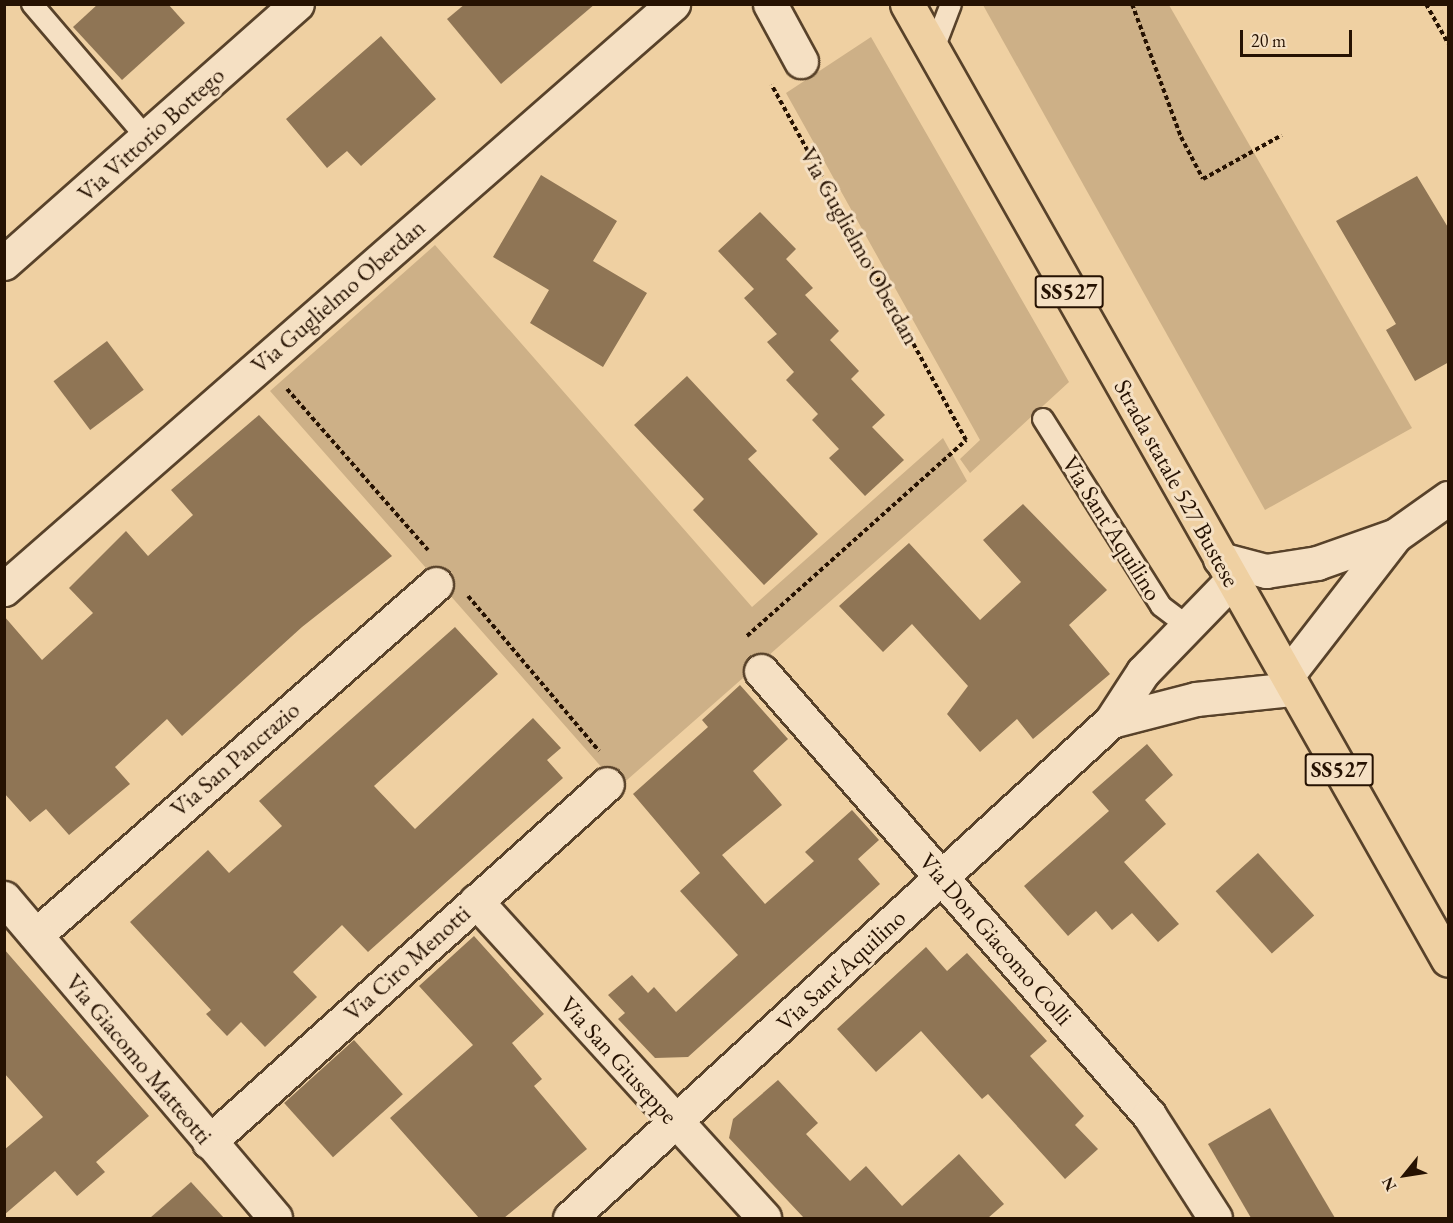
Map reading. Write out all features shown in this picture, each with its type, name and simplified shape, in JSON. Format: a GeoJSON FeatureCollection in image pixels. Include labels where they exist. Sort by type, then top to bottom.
{"type":"FeatureCollection","features":[{"type":"Feature","properties":{"kind":"main road","name":"Strada statale 527 Bustese"},"geometry":{"type":"LineString","coordinates":[[907,4],[1449,960]]}},
{"type":"Feature","properties":{"kind":"street","name":"Via Vittorio Bottego"},"geometry":{"type":"LineString","coordinates":[[4,263],[297,4]]}},
{"type":"Feature","properties":{"kind":"street","name":"Via Guglielmo Oberdan"},"geometry":{"type":"LineString","coordinates":[[4,589],[673,4]]}},
{"type":"Feature","properties":{"kind":"street"},"geometry":{"type":"LineString","coordinates":[[770,4],[799,56]]}},
{"type":"Feature","properties":{"kind":"street"},"geometry":{"type":"LineString","coordinates":[[1226,570],[1266,571],[1317,564],[1396,535],[1449,498]]}},
{"type":"Feature","properties":{"kind":"street"},"geometry":{"type":"LineString","coordinates":[[1290,683],[1396,535]]}},
{"type":"Feature","properties":{"kind":"street","name":"Via Sant'Aquilino"},"geometry":{"type":"LineString","coordinates":[[570,1218],[943,878],[1111,721],[1143,672],[1190,628],[1226,570]]}},
{"type":"Feature","properties":{"kind":"street","name":"Via San Pancrazio"},"geometry":{"type":"LineString","coordinates":[[36,936],[442,579]]}},
{"type":"Feature","properties":{"kind":"street","name":"Via Don Giacomo Colli"},"geometry":{"type":"LineString","coordinates":[[761,671],[1149,1115],[1215,1218]]}},
{"type":"Feature","properties":{"kind":"street","name":"Via Sant'Aquilino"},"geometry":{"type":"LineString","coordinates":[[1111,721],[1196,699],[1290,683]]}},
{"type":"Feature","properties":{"kind":"street","name":"Via Ciro Menotti"},"geometry":{"type":"LineString","coordinates":[[209,1142],[607,784]]}},
{"type":"Feature","properties":{"kind":"street","name":"Via Giacomo Matteotti"},"geometry":{"type":"LineString","coordinates":[[4,898],[275,1218]]}},
{"type":"Feature","properties":{"kind":"street","name":"Via San Giuseppe"},"geometry":{"type":"LineString","coordinates":[[476,901],[675,1124],[764,1218]]}},
{"type":"Feature","properties":{"kind":"lane"},"geometry":{"type":"LineString","coordinates":[[32,4],[147,138]]}},
{"type":"Feature","properties":{"kind":"lane"},"geometry":{"type":"LineString","coordinates":[[933,51],[951,4]]}},
{"type":"Feature","properties":{"kind":"lane","name":"Via Sant'Aquilino"},"geometry":{"type":"LineString","coordinates":[[1043,419],[1161,606],[1190,628]]}},
{"type":"Feature","properties":{"kind":"path"},"geometry":{"type":"LineString","coordinates":[[1132,4],[1180,137],[1203,179],[1282,135]]}},
{"type":"Feature","properties":{"kind":"path"},"geometry":{"type":"LineString","coordinates":[[1425,4],[1449,43]]}},
{"type":"Feature","properties":{"kind":"path","name":"Via Guglielmo Oberdan"},"geometry":{"type":"LineString","coordinates":[[761,671],[738,645],[966,440],[765,73],[799,56]]}},
{"type":"Feature","properties":{"kind":"path"},"geometry":{"type":"LineString","coordinates":[[263,361],[442,579],[619,773],[607,784]]}},
{"type":"Feature","properties":{"kind":"shaded area"},"geometry":{"type":"Polygon","coordinates":[[[983,5],[1169,5],[1412,428],[1265,510],[983,5]]]}},
{"type":"Feature","properties":{"kind":"shaded area"},"geometry":{"type":"Polygon","coordinates":[[[871,37],[1069,382],[970,473],[960,459],[980,440],[786,93],[871,37]]]}},
{"type":"Feature","properties":{"kind":"shaded area"},"geometry":{"type":"Polygon","coordinates":[[[435,245],[752,607],[943,438],[967,481],[619,787],[270,391],[435,245]]]}},
{"type":"Feature","properties":{"kind":"building"},"geometry":{"type":"Polygon","coordinates":[[[98,4],[168,4],[185,23],[122,80],[73,27],[98,4]]]}},
{"type":"Feature","properties":{"kind":"building"},"geometry":{"type":"Polygon","coordinates":[[[465,4],[595,4],[501,84],[447,19],[465,4]]]}},
{"type":"Feature","properties":{"kind":"building"},"geometry":{"type":"Polygon","coordinates":[[[381,36],[436,99],[361,166],[347,151],[327,168],[286,119],[381,36]]]}},
{"type":"Feature","properties":{"kind":"building"},"geometry":{"type":"Polygon","coordinates":[[[541,175],[617,221],[593,261],[647,293],[603,367],[530,323],[549,290],[493,257],[541,175]]]}},
{"type":"Feature","properties":{"kind":"building"},"geometry":{"type":"Polygon","coordinates":[[[1417,176],[1449,229],[1449,362],[1415,381],[1386,330],[1396,324],[1336,221],[1417,176]]]}},
{"type":"Feature","properties":{"kind":"building"},"geometry":{"type":"Polygon","coordinates":[[[760,212],[796,249],[786,259],[813,288],[805,295],[839,331],[830,340],[859,371],[851,379],[885,415],[872,427],[904,460],[865,496],[829,458],[839,449],[812,420],[818,414],[786,380],[794,372],[767,342],[777,334],[744,298],[754,289],[718,251],[760,212]]]}},
{"type":"Feature","properties":{"kind":"building"},"geometry":{"type":"Polygon","coordinates":[[[107,341],[144,390],[90,430],[53,381],[107,341]]]}},
{"type":"Feature","properties":{"kind":"building"},"geometry":{"type":"Polygon","coordinates":[[[687,376],[757,451],[748,459],[818,534],[764,585],[693,510],[704,499],[634,425],[687,376]]]}},
{"type":"Feature","properties":{"kind":"building"},"geometry":{"type":"Polygon","coordinates":[[[259,415],[392,556],[302,627],[182,736],[167,719],[115,767],[130,784],[69,835],[46,809],[30,822],[4,793],[4,616],[42,660],[93,613],[69,588],[126,531],[148,556],[193,515],[171,490],[259,415]]]}},
{"type":"Feature","properties":{"kind":"building"},"geometry":{"type":"Polygon","coordinates":[[[1023,504],[1107,590],[1069,625],[1110,674],[1033,739],[1017,719],[980,752],[947,714],[968,686],[912,624],[883,652],[839,606],[909,543],[980,620],[1021,582],[983,540],[1023,504]]]}},
{"type":"Feature","properties":{"kind":"building"},"geometry":{"type":"Polygon","coordinates":[[[455,627],[498,674],[374,786],[415,829],[533,718],[561,748],[547,760],[563,778],[368,952],[342,925],[293,972],[317,997],[265,1047],[241,1022],[227,1036],[206,1014],[211,1010],[130,922],[208,850],[229,873],[282,826],[259,801],[455,627]]]}},
{"type":"Feature","properties":{"kind":"building"},"geometry":{"type":"Polygon","coordinates":[[[740,685],[788,739],[753,771],[782,805],[722,855],[765,904],[814,861],[805,852],[852,810],[879,840],[858,859],[880,884],[688,1057],[655,1058],[618,1019],[625,1013],[608,995],[632,975],[648,993],[654,987],[676,1012],[738,955],[680,891],[700,873],[633,794],[708,727],[702,720],[740,685]]]}},
{"type":"Feature","properties":{"kind":"building"},"geometry":{"type":"Polygon","coordinates":[[[1147,744],[1173,775],[1145,800],[1166,824],[1124,862],[1179,924],[1158,942],[1132,913],[1112,930],[1096,911],[1068,936],[1024,886],[1109,811],[1092,792],[1147,744]]]}},
{"type":"Feature","properties":{"kind":"building"},"geometry":{"type":"Polygon","coordinates":[[[1258,853],[1314,915],[1272,954],[1216,891],[1258,853]]]}},
{"type":"Feature","properties":{"kind":"building"},"geometry":{"type":"Polygon","coordinates":[[[474,936],[544,1014],[512,1043],[542,1079],[534,1086],[587,1149],[504,1218],[479,1218],[390,1118],[473,1045],[419,986],[474,936]]]}},
{"type":"Feature","properties":{"kind":"building"},"geometry":{"type":"Polygon","coordinates":[[[926,947],[947,971],[967,953],[1047,1041],[1030,1056],[1084,1116],[1075,1125],[1098,1149],[1065,1179],[988,1094],[982,1099],[921,1031],[876,1072],[837,1029],[926,947]]]}},
{"type":"Feature","properties":{"kind":"building"},"geometry":{"type":"Polygon","coordinates":[[[4,949],[149,1116],[96,1162],[105,1172],[77,1196],[55,1171],[4,1215],[4,1150],[43,1117],[4,1073],[4,949]]]}},
{"type":"Feature","properties":{"kind":"building"},"geometry":{"type":"Polygon","coordinates":[[[354,1040],[403,1094],[333,1157],[284,1103],[354,1040]]]}},
{"type":"Feature","properties":{"kind":"building"},"geometry":{"type":"Polygon","coordinates":[[[778,1080],[818,1123],[806,1134],[850,1181],[866,1166],[902,1206],[959,1154],[1004,1204],[988,1218],[804,1218],[729,1138],[733,1119],[778,1080]]]}},
{"type":"Feature","properties":{"kind":"building"},"geometry":{"type":"Polygon","coordinates":[[[1270,1108],[1335,1218],[1251,1218],[1208,1144],[1270,1108]]]}},
{"type":"Feature","properties":{"kind":"building"},"geometry":{"type":"Polygon","coordinates":[[[191,1182],[224,1218],[150,1218],[191,1182]]]}}]}
